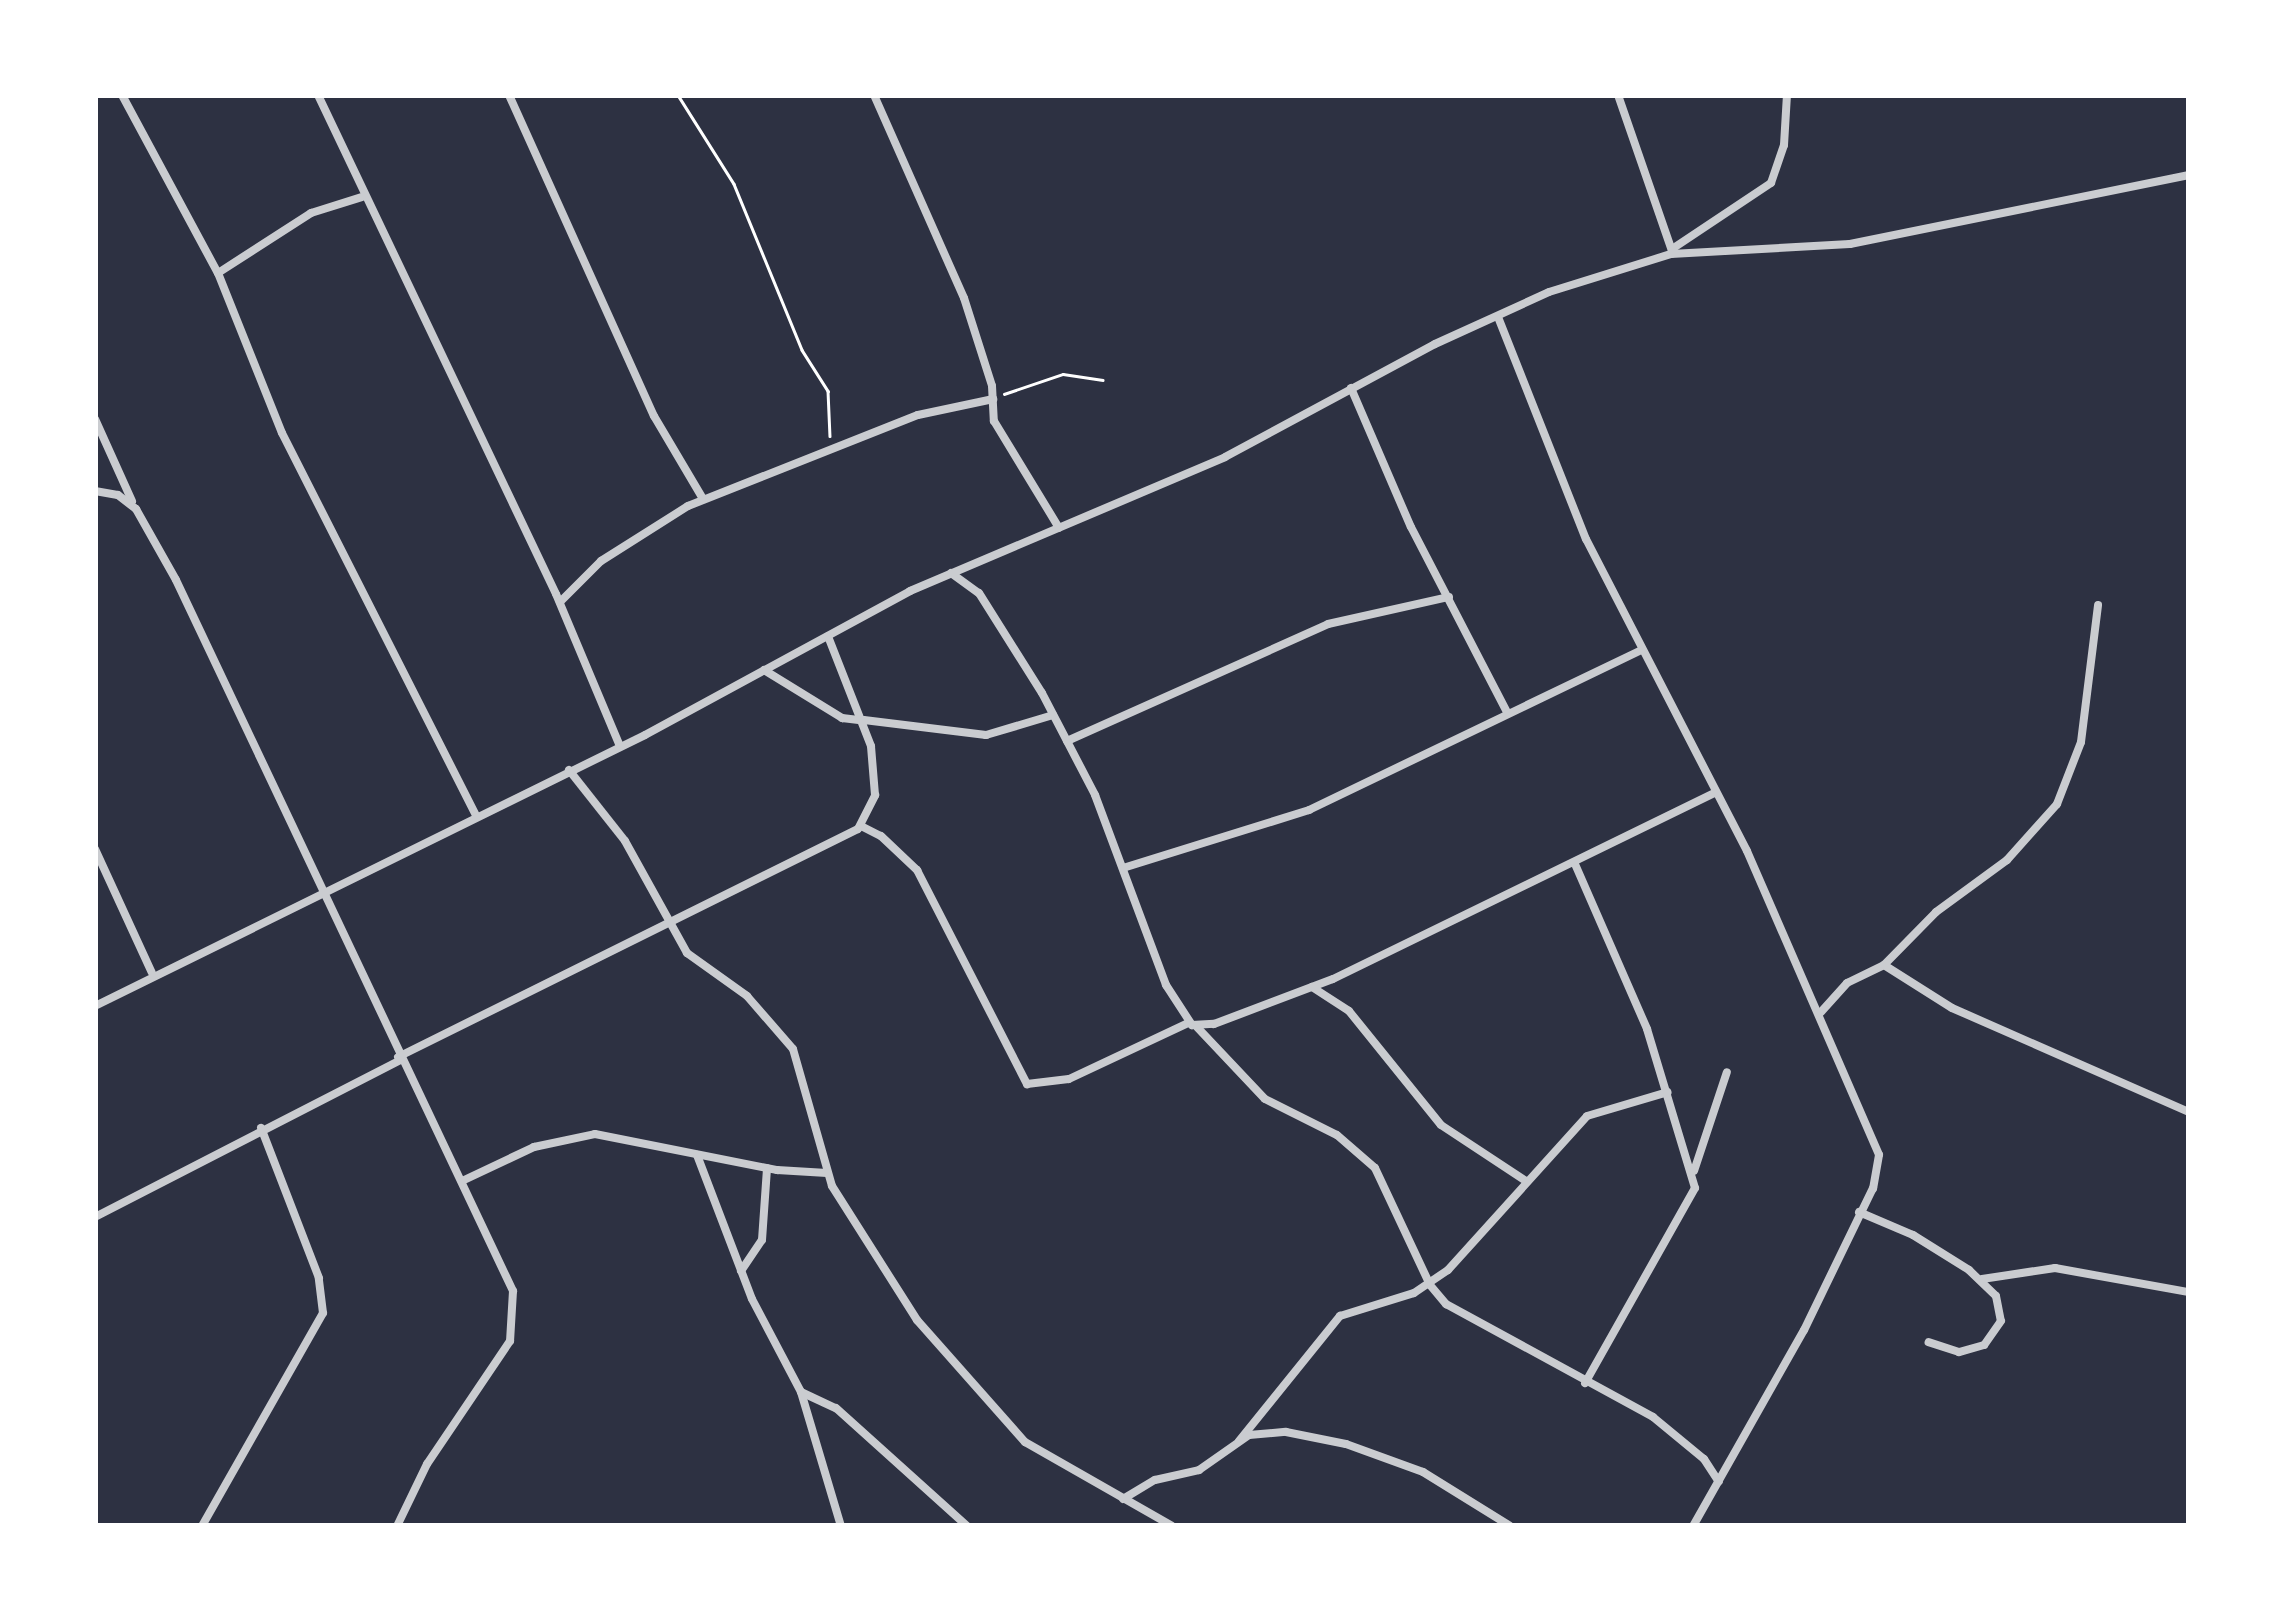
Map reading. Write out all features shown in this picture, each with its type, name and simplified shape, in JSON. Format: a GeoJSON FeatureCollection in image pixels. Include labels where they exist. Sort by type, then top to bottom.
{"type":"FeatureCollection","features":[{"type":"Feature","properties":{"kind":"street"},"geometry":{"type":"LineString","coordinates":[[122,95],[218,272],[282,434],[476,815]]}},
{"type":"Feature","properties":{"kind":"street"},"geometry":{"type":"LineString","coordinates":[[318,95],[362,197],[560,602],[620,746]]}},
{"type":"Feature","properties":{"kind":"street"},"geometry":{"type":"LineString","coordinates":[[508,95],[654,416],[703,499]]}},
{"type":"Feature","properties":{"kind":"street"},"geometry":{"type":"LineString","coordinates":[[874,95],[946,250],[993,399],[994,421],[1059,528]]}},
{"type":"Feature","properties":{"kind":"street"},"geometry":{"type":"LineString","coordinates":[[1618,95],[1671,252]]}},
{"type":"Feature","properties":{"kind":"street"},"geometry":{"type":"LineString","coordinates":[[1671,252],[1771,183],[1784,145],[1787,95]]}},
{"type":"Feature","properties":{"kind":"street"},"geometry":{"type":"LineString","coordinates":[[95,1006],[152,973],[620,746],[951,573],[1226,456],[1351,388],[1549,292],[1671,252],[1850,244],[2189,175]]}},
{"type":"Feature","properties":{"kind":"street"},"geometry":{"type":"LineString","coordinates":[[218,272],[311,213],[362,197]]}},
{"type":"Feature","properties":{"kind":"street"},"geometry":{"type":"LineString","coordinates":[[1498,316],[1586,539],[1821,1012],[1878,1155],[1878,1176],[1782,1373],[1693,1526]]}},
{"type":"Feature","properties":{"kind":"street"},"geometry":{"type":"LineString","coordinates":[[1351,388],[1508,712]]}},
{"type":"Feature","properties":{"kind":"street"},"geometry":{"type":"LineString","coordinates":[[560,602],[611,554],[703,499],[918,415],[993,399]]}},
{"type":"Feature","properties":{"kind":"street"},"geometry":{"type":"LineString","coordinates":[[95,418],[136,510],[225,676],[399,1059],[500,1256],[516,1313],[493,1373],[427,1464],[396,1526]]}},
{"type":"Feature","properties":{"kind":"street"},"geometry":{"type":"LineString","coordinates":[[95,490],[118,495],[136,510]]}},
{"type":"Feature","properties":{"kind":"street"},"geometry":{"type":"LineString","coordinates":[[951,573],[980,593],[1067,741],[1123,868],[1166,985],[1192,1024],[1265,1099],[1337,1135],[1375,1168],[1430,1285],[1446,1304],[1678,1435],[1719,1482]]}},
{"type":"Feature","properties":{"kind":"street"},"geometry":{"type":"LineString","coordinates":[[1067,741],[1328,624],[1449,597]]}},
{"type":"Feature","properties":{"kind":"street"},"geometry":{"type":"LineString","coordinates":[[1821,1012],[1848,983],[1884,964],[1936,912],[2007,860],[2057,804],[2081,742],[2098,605]]}},
{"type":"Feature","properties":{"kind":"street"},"geometry":{"type":"LineString","coordinates":[[95,1217],[669,919],[832,846],[861,826],[875,795],[864,720],[828,636]]}},
{"type":"Feature","properties":{"kind":"street"},"geometry":{"type":"LineString","coordinates":[[1123,868],[1310,810],[1642,650]]}},
{"type":"Feature","properties":{"kind":"street"},"geometry":{"type":"LineString","coordinates":[[764,670],[842,718],[986,734],[1053,715]]}},
{"type":"Feature","properties":{"kind":"street"},"geometry":{"type":"LineString","coordinates":[[569,770],[625,842],[688,953],[747,996],[792,1049],[827,1174],[917,1320],[1024,1442],[1172,1526]]}},
{"type":"Feature","properties":{"kind":"street"},"geometry":{"type":"LineString","coordinates":[[861,826],[881,836],[917,870],[1027,1084],[1069,1080],[1192,1024],[1312,987],[1575,864],[1714,792]]}},
{"type":"Feature","properties":{"kind":"street"},"geometry":{"type":"LineString","coordinates":[[95,849],[152,973]]}},
{"type":"Feature","properties":{"kind":"street"},"geometry":{"type":"LineString","coordinates":[[1575,864],[1606,926],[1668,1092],[1693,1176],[1694,1196],[1668,1228],[1585,1383]]}},
{"type":"Feature","properties":{"kind":"street"},"geometry":{"type":"LineString","coordinates":[[1884,964],[1952,1008],[2189,1112]]}},
{"type":"Feature","properties":{"kind":"street"},"geometry":{"type":"LineString","coordinates":[[1312,987],[1350,1011],[1441,1125],[1526,1181]]}},
{"type":"Feature","properties":{"kind":"street"},"geometry":{"type":"LineString","coordinates":[[1693,1176],[1727,1072]]}},
{"type":"Feature","properties":{"kind":"street"},"geometry":{"type":"LineString","coordinates":[[1123,1498],[1155,1480],[1199,1470],[1239,1441],[1340,1316],[1430,1285],[1587,1116],[1668,1092]]}},
{"type":"Feature","properties":{"kind":"street"},"geometry":{"type":"LineString","coordinates":[[202,1526],[323,1313],[319,1278],[261,1128]]}},
{"type":"Feature","properties":{"kind":"street"},"geometry":{"type":"LineString","coordinates":[[462,1181],[534,1147],[581,1135],[615,1135],[767,1168],[827,1174]]}},
{"type":"Feature","properties":{"kind":"street"},"geometry":{"type":"LineString","coordinates":[[697,1155],[740,1270],[801,1392],[840,1526]]}},
{"type":"Feature","properties":{"kind":"street"},"geometry":{"type":"LineString","coordinates":[[740,1270],[762,1240],[767,1168]]}},
{"type":"Feature","properties":{"kind":"street"},"geometry":{"type":"LineString","coordinates":[[1859,1212],[1912,1235],[1982,1280],[2001,1311],[1984,1345],[1959,1352],[1929,1342]]}},
{"type":"Feature","properties":{"kind":"street"},"geometry":{"type":"LineString","coordinates":[[1982,1280],[2054,1268],[2189,1292]]}},
{"type":"Feature","properties":{"kind":"street"},"geometry":{"type":"LineString","coordinates":[[801,1392],[836,1408],[967,1526]]}},
{"type":"Feature","properties":{"kind":"street"},"geometry":{"type":"LineString","coordinates":[[1239,1441],[1286,1432],[1346,1444],[1423,1472],[1510,1526]]}},
{"type":"Feature","properties":{"kind":"path"},"geometry":{"type":"LineString","coordinates":[[678,95],[734,184],[802,350],[828,391],[833,420],[827,450]]}},
{"type":"Feature","properties":{"kind":"path"},"geometry":{"type":"LineString","coordinates":[[993,399],[1063,374],[1103,380]]}}]}
